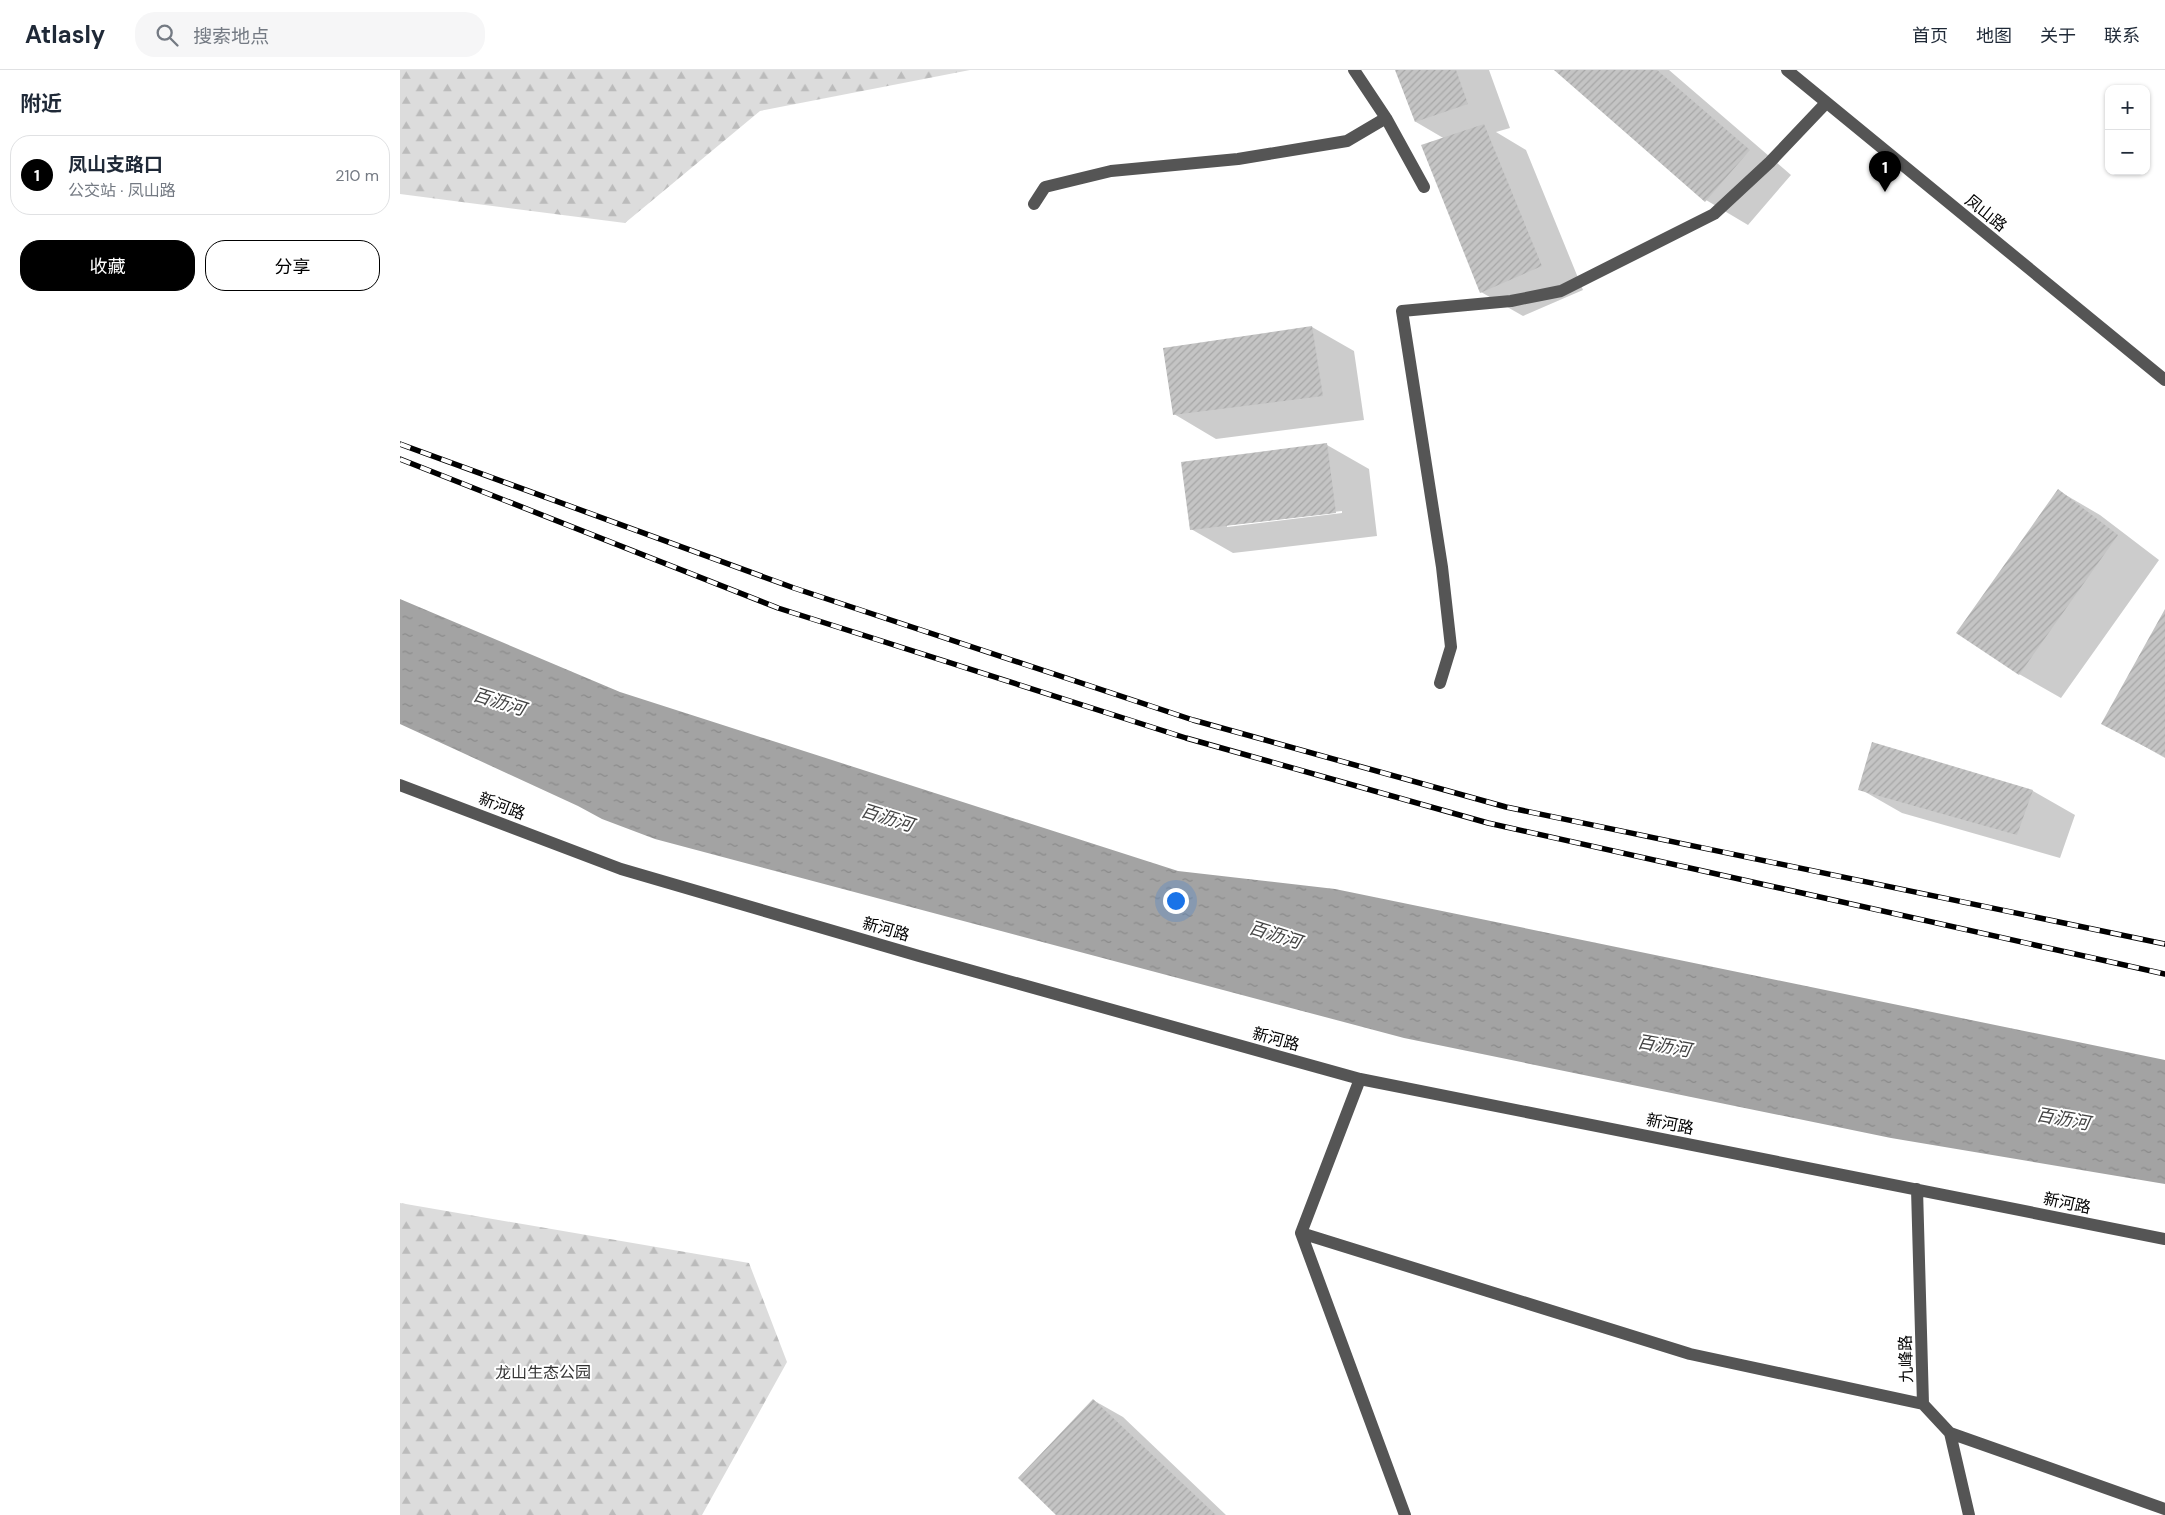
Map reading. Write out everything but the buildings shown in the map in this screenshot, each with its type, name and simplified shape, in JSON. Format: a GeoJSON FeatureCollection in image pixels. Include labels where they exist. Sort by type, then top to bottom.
{"type":"FeatureCollection","features":[{"type":"Feature","properties":{"kind":"street"},"geometry":{"type":"LineString","coordinates":[[1354,70],[1386,118],[1424,188]]}},
{"type":"Feature","properties":{"kind":"street","name":"凤山路"},"geometry":{"type":"LineString","coordinates":[[1787,70],[1826,104],[2165,380]]}},
{"type":"Feature","properties":{"kind":"street"},"geometry":{"type":"LineString","coordinates":[[1440,683],[1451,647],[1442,567],[1402,311],[1511,301],[1561,291],[1714,214],[1770,162],[1826,104]]}},
{"type":"Feature","properties":{"kind":"street"},"geometry":{"type":"LineString","coordinates":[[1034,204],[1045,187],[1111,172],[1238,159],[1347,141],[1386,118]]}},
{"type":"Feature","properties":{"kind":"street","name":"新河路"},"geometry":{"type":"LineString","coordinates":[[400,785],[622,869],[919,956],[1360,1079],[2165,1240]]}},
{"type":"Feature","properties":{"kind":"street"},"geometry":{"type":"LineString","coordinates":[[1360,1079],[1301,1233],[1405,1515]]}},
{"type":"Feature","properties":{"kind":"street","name":"九峰路"},"geometry":{"type":"LineString","coordinates":[[1917,1189],[1924,1404],[1950,1433],[1969,1515]]}},
{"type":"Feature","properties":{"kind":"street"},"geometry":{"type":"LineString","coordinates":[[1301,1233],[1690,1354],[1924,1404]]}},
{"type":"Feature","properties":{"kind":"street"},"geometry":{"type":"LineString","coordinates":[[1950,1433],[2165,1509]]}},
{"type":"Feature","properties":{"kind":"green space"},"geometry":{"type":"Polygon","coordinates":[[[400,70],[970,70],[760,111],[625,223],[400,194],[400,70]]]}},
{"type":"Feature","properties":{"kind":"green space","name":"龙山生态公园"},"geometry":{"type":"Polygon","coordinates":[[[400,1203],[749,1263],[787,1362],[702,1515],[400,1515],[400,1203]]]}},
{"type":"Feature","properties":{"kind":"water","name":"百沥河"},"geometry":{"type":"Polygon","coordinates":[[[400,599],[620,692],[1178,871],[1335,889],[2165,1060],[2165,1184],[1891,1138],[1404,1038],[655,839],[602,819],[578,806],[400,724],[400,599]]]}},
{"type":"Feature","properties":{"kind":"railway"},"geometry":{"type":"LineString","coordinates":[[400,444],[794,588],[1193,720],[1506,807],[2165,944]]}},
{"type":"Feature","properties":{"kind":"railway"},"geometry":{"type":"LineString","coordinates":[[400,459],[778,608],[1186,738],[1488,823],[2165,974]]}},
{"type":"Feature","properties":{"kind":"place","name":"凤山支路口"},"geometry":{"type":"Point","coordinates":[1885,192]}}]}
